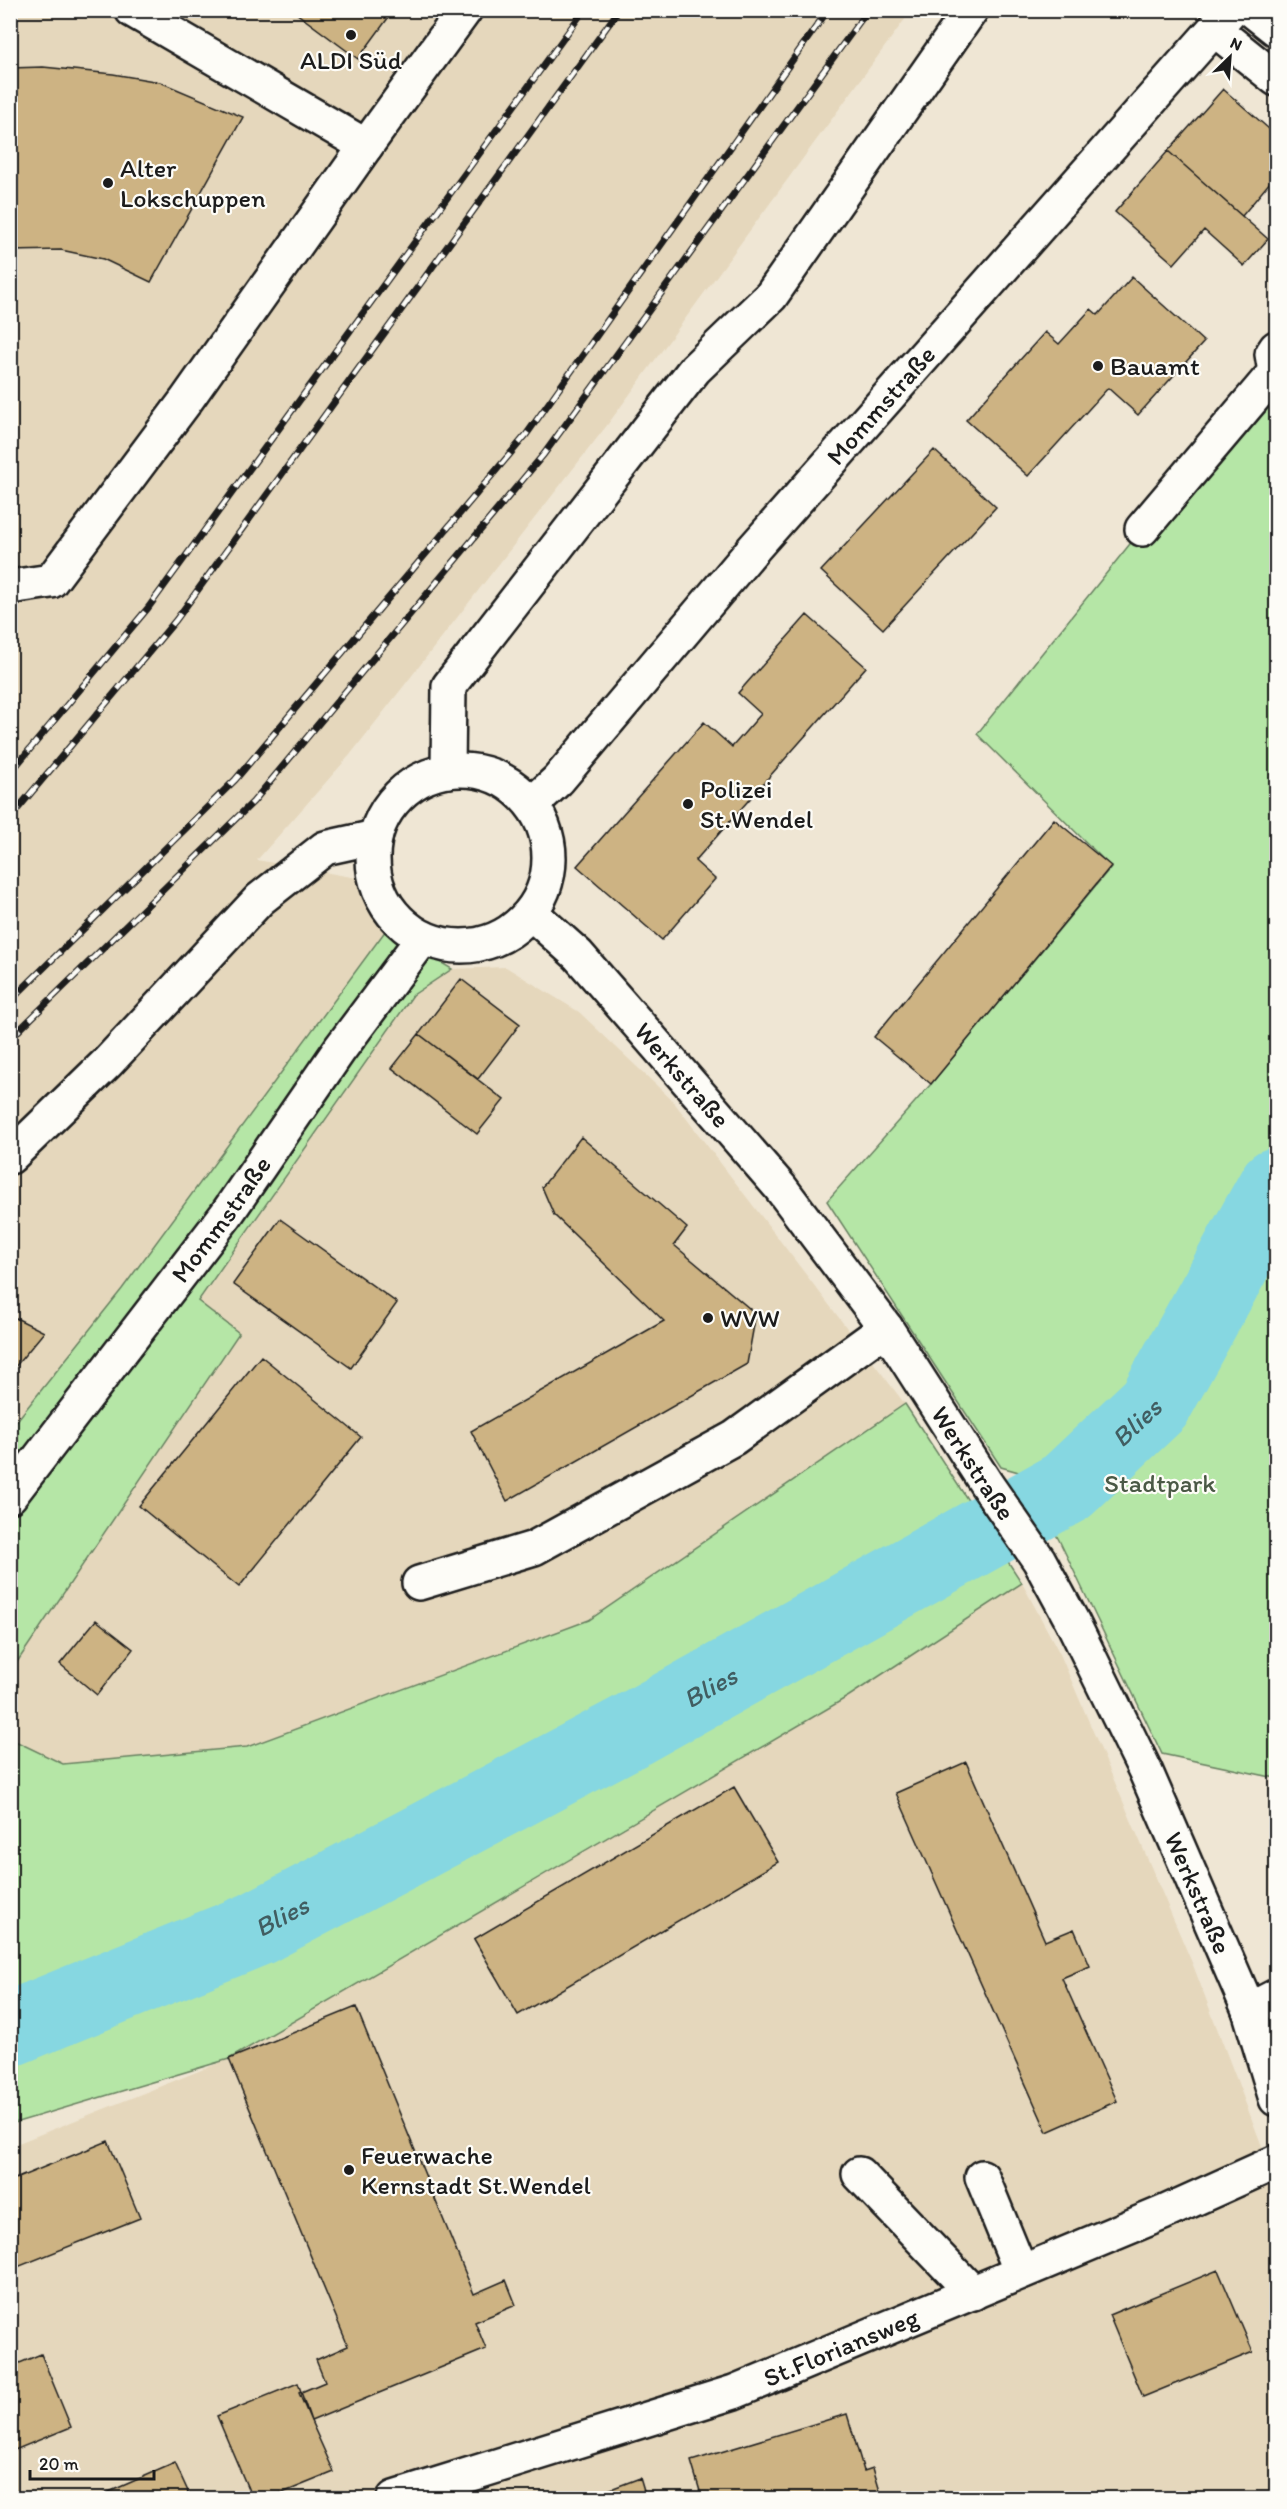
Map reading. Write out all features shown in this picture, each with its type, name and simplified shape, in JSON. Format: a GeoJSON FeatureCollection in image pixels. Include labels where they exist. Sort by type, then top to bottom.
{"type":"FeatureCollection","features":[{"type":"Feature","properties":{"kind":"street"},"geometry":{"type":"LineString","coordinates":[[132,10],[366,146]]}},
{"type":"Feature","properties":{"kind":"street"},"geometry":{"type":"LineString","coordinates":[[10,587],[51,581],[185,402],[465,10]]}},
{"type":"Feature","properties":{"kind":"street"},"geometry":{"type":"LineString","coordinates":[[448,771],[449,686],[695,369],[771,296],[971,10]]}},
{"type":"Feature","properties":{"kind":"street"},"geometry":{"type":"LineString","coordinates":[[1252,10],[1276,29]]}},
{"type":"Feature","properties":{"kind":"street"},"geometry":{"type":"LineString","coordinates":[[1223,20],[1276,79]]}},
{"type":"Feature","properties":{"kind":"street","name":"Mommstraße"},"geometry":{"type":"LineString","coordinates":[[532,804],[558,780],[755,547],[1223,20]]}},
{"type":"Feature","properties":{"kind":"street"},"geometry":{"type":"LineString","coordinates":[[1142,529],[1276,365]]}},
{"type":"Feature","properties":{"kind":"street"},"geometry":{"type":"LineString","coordinates":[[448,771],[476,772],[506,783],[532,804],[547,838],[549,858],[547,878],[541,896],[531,913],[512,929],[489,942],[472,945],[447,945],[423,938],[401,923],[385,902],[377,886],[373,869],[375,837],[382,818],[405,790],[418,781],[448,771]]}},
{"type":"Feature","properties":{"kind":"street"},"geometry":{"type":"LineString","coordinates":[[10,1157],[107,1063],[260,899],[325,848],[375,837]]}},
{"type":"Feature","properties":{"kind":"street","name":"Werkstraße"},"geometry":{"type":"LineString","coordinates":[[531,913],[578,956],[780,1187],[886,1328],[987,1485],[1039,1560],[1071,1619],[1263,2003],[1276,2099]]}},
{"type":"Feature","properties":{"kind":"street","name":"Mommstraße"},"geometry":{"type":"LineString","coordinates":[[10,1496],[226,1215],[340,1049],[423,938]]}},
{"type":"Feature","properties":{"kind":"street"},"geometry":{"type":"LineString","coordinates":[[419,1583],[534,1548],[734,1438],[886,1328]]}},
{"type":"Feature","properties":{"kind":"street","name":"St.Floriansweg"},"geometry":{"type":"LineString","coordinates":[[394,2499],[734,2392],[1163,2213],[1276,2162]]}},
{"type":"Feature","properties":{"kind":"street"},"geometry":{"type":"LineString","coordinates":[[859,2174],[973,2293]]}},
{"type":"Feature","properties":{"kind":"street"},"geometry":{"type":"LineString","coordinates":[[982,2176],[1022,2272]]}},
{"type":"Feature","properties":{"kind":"shaded area"},"geometry":{"type":"Polygon","coordinates":[[[10,11],[911,11],[608,424],[350,755],[257,860],[357,878],[386,930],[122,1289],[11,1428],[10,11]]]}},
{"type":"Feature","properties":{"kind":"shaded area"},"geometry":{"type":"Polygon","coordinates":[[[506,967],[579,1012],[673,1101],[905,1404],[589,1620],[247,1747],[63,1764],[11,1739],[11,1671],[238,1332],[198,1302],[413,995],[452,969],[506,967]]]}},
{"type":"Feature","properties":{"kind":"shaded area"},"geometry":{"type":"Polygon","coordinates":[[[1022,1583],[1060,1654],[1193,1965],[1276,2183],[1276,2498],[11,2498],[11,2146],[229,2059],[849,1696],[1022,1583]]]}},
{"type":"Feature","properties":{"kind":"green space","name":"Stadtpark"},"geometry":{"type":"Polygon","coordinates":[[[1276,374],[1276,1778],[1162,1754],[1059,1540],[1022,1473],[1001,1467],[827,1201],[931,1084],[1111,867],[977,734],[1142,529],[1276,374]]]}},
{"type":"Feature","properties":{"kind":"green space"},"geometry":{"type":"Polygon","coordinates":[[[386,930],[452,969],[413,995],[198,1301],[239,1333],[11,1671],[11,1428],[122,1289],[386,930]]]}},
{"type":"Feature","properties":{"kind":"green space"},"geometry":{"type":"Polygon","coordinates":[[[905,1404],[1022,1583],[849,1696],[229,2059],[11,2124],[11,1739],[63,1764],[247,1747],[589,1620],[905,1404]]]}},
{"type":"Feature","properties":{"kind":"building","name":"ALDI Süd"},"geometry":{"type":"Polygon","coordinates":[[[292,10],[394,10],[358,59],[292,10]]]}},
{"type":"Feature","properties":{"kind":"building","name":"Alter Lokschuppen"},"geometry":{"type":"Polygon","coordinates":[[[43,67],[113,74],[160,82],[243,117],[151,282],[103,259],[61,250],[10,251],[10,68],[43,67]]]}},
{"type":"Feature","properties":{"kind":"building"},"geometry":{"type":"Polygon","coordinates":[[[1223,89],[1276,135],[1276,175],[1242,216],[1168,151],[1223,89]]]}},
{"type":"Feature","properties":{"kind":"building"},"geometry":{"type":"Polygon","coordinates":[[[1168,151],[1268,239],[1244,266],[1204,230],[1174,264],[1115,212],[1168,151]]]}},
{"type":"Feature","properties":{"kind":"building","name":"Bauamt"},"geometry":{"type":"Polygon","coordinates":[[[1132,277],[1204,342],[1138,415],[1108,388],[1028,476],[966,420],[1045,332],[1059,344],[1091,309],[1098,315],[1132,277]]]}},
{"type":"Feature","properties":{"kind":"building"},"geometry":{"type":"Polygon","coordinates":[[[934,450],[996,507],[883,629],[821,571],[934,450]]]}},
{"type":"Feature","properties":{"kind":"building","name":"Polizei St.Wendel"},"geometry":{"type":"Polygon","coordinates":[[[807,615],[866,667],[695,861],[715,879],[662,940],[577,866],[704,722],[732,747],[761,714],[738,693],[807,615]]]}},
{"type":"Feature","properties":{"kind":"building"},"geometry":{"type":"Polygon","coordinates":[[[1054,819],[1111,866],[931,1084],[874,1037],[1054,819]]]}},
{"type":"Feature","properties":{"kind":"building"},"geometry":{"type":"Polygon","coordinates":[[[461,979],[520,1024],[478,1079],[419,1034],[461,979]]]}},
{"type":"Feature","properties":{"kind":"building"},"geometry":{"type":"Polygon","coordinates":[[[419,1034],[504,1100],[477,1134],[392,1068],[419,1034]]]}},
{"type":"Feature","properties":{"kind":"building","name":"WVW"},"geometry":{"type":"Polygon","coordinates":[[[581,1137],[687,1228],[674,1245],[756,1314],[747,1364],[507,1501],[471,1431],[664,1321],[554,1215],[542,1187],[581,1137]]]}},
{"type":"Feature","properties":{"kind":"building"},"geometry":{"type":"Polygon","coordinates":[[[280,1219],[397,1303],[351,1368],[233,1284],[280,1219]]]}},
{"type":"Feature","properties":{"kind":"building"},"geometry":{"type":"Polygon","coordinates":[[[10,1315],[44,1332],[10,1373],[10,1315]]]}},
{"type":"Feature","properties":{"kind":"building"},"geometry":{"type":"Polygon","coordinates":[[[261,1356],[361,1437],[239,1587],[139,1506],[261,1356]]]}},
{"type":"Feature","properties":{"kind":"building"},"geometry":{"type":"Polygon","coordinates":[[[96,1620],[133,1649],[97,1695],[60,1664],[96,1620]]]}},
{"type":"Feature","properties":{"kind":"building"},"geometry":{"type":"Polygon","coordinates":[[[966,1762],[1045,1941],[1074,1929],[1090,1966],[1062,1978],[1117,2101],[1047,2132],[896,1793],[966,1762]]]}},
{"type":"Feature","properties":{"kind":"building"},"geometry":{"type":"Polygon","coordinates":[[[734,1787],[778,1862],[518,2015],[474,1939],[734,1787]]]}},
{"type":"Feature","properties":{"kind":"building","name":"Feuerwache Kernstadt St.Wendel"},"geometry":{"type":"Polygon","coordinates":[[[356,2007],[474,2294],[506,2280],[516,2305],[475,2322],[486,2349],[311,2421],[299,2393],[325,2382],[316,2360],[348,2346],[229,2059],[356,2007]]]}},
{"type":"Feature","properties":{"kind":"building"},"geometry":{"type":"Polygon","coordinates":[[[108,2141],[140,2218],[10,2270],[10,2181],[108,2141]]]}},
{"type":"Feature","properties":{"kind":"building"},"geometry":{"type":"Polygon","coordinates":[[[1218,2270],[1253,2352],[1143,2397],[1109,2315],[1218,2270]]]}},
{"type":"Feature","properties":{"kind":"building"},"geometry":{"type":"Polygon","coordinates":[[[41,2354],[71,2427],[10,2452],[10,2367],[41,2354]]]}},
{"type":"Feature","properties":{"kind":"building"},"geometry":{"type":"Polygon","coordinates":[[[298,2383],[311,2421],[334,2472],[270,2498],[252,2498],[217,2416],[298,2383]]]}},
{"type":"Feature","properties":{"kind":"building"},"geometry":{"type":"Polygon","coordinates":[[[847,2414],[864,2471],[873,2468],[882,2498],[702,2498],[691,2461],[847,2414]]]}},
{"type":"Feature","properties":{"kind":"building"},"geometry":{"type":"Polygon","coordinates":[[[175,2463],[191,2498],[95,2498],[175,2463]]]}},
{"type":"Feature","properties":{"kind":"building"},"geometry":{"type":"Polygon","coordinates":[[[640,2478],[646,2498],[587,2498],[640,2478]]]}},
{"type":"Feature","properties":{"kind":"waterway","name":"Blies"},"geometry":{"type":"LineString","coordinates":[[10,2029],[256,1929],[628,1732],[1067,1487],[1155,1404],[1276,1185]]}},
{"type":"Feature","properties":{"kind":"railway"},"geometry":{"type":"LineString","coordinates":[[10,773],[148,608],[584,10]]}},
{"type":"Feature","properties":{"kind":"railway"},"geometry":{"type":"LineString","coordinates":[[10,818],[176,620],[619,10]]}},
{"type":"Feature","properties":{"kind":"railway"},"geometry":{"type":"LineString","coordinates":[[10,1001],[235,780],[526,435],[828,10]]}},
{"type":"Feature","properties":{"kind":"railway"},"geometry":{"type":"LineString","coordinates":[[10,1039],[253,802],[544,454],[868,10]]}},
{"type":"Feature","properties":{"kind":"place","name":"ALDI Süd"},"geometry":{"type":"Point","coordinates":[351,35]}},
{"type":"Feature","properties":{"kind":"place","name":"Alter Lokschuppen"},"geometry":{"type":"Point","coordinates":[108,183]}},
{"type":"Feature","properties":{"kind":"place","name":"Bauamt"},"geometry":{"type":"Point","coordinates":[1098,366]}},
{"type":"Feature","properties":{"kind":"place","name":"Polizei St.Wendel"},"geometry":{"type":"Point","coordinates":[688,804]}},
{"type":"Feature","properties":{"kind":"place","name":"WVW"},"geometry":{"type":"Point","coordinates":[708,1318]}},
{"type":"Feature","properties":{"kind":"place","name":"Feuerwache Kernstadt St.Wendel"},"geometry":{"type":"Point","coordinates":[349,2170]}}]}
